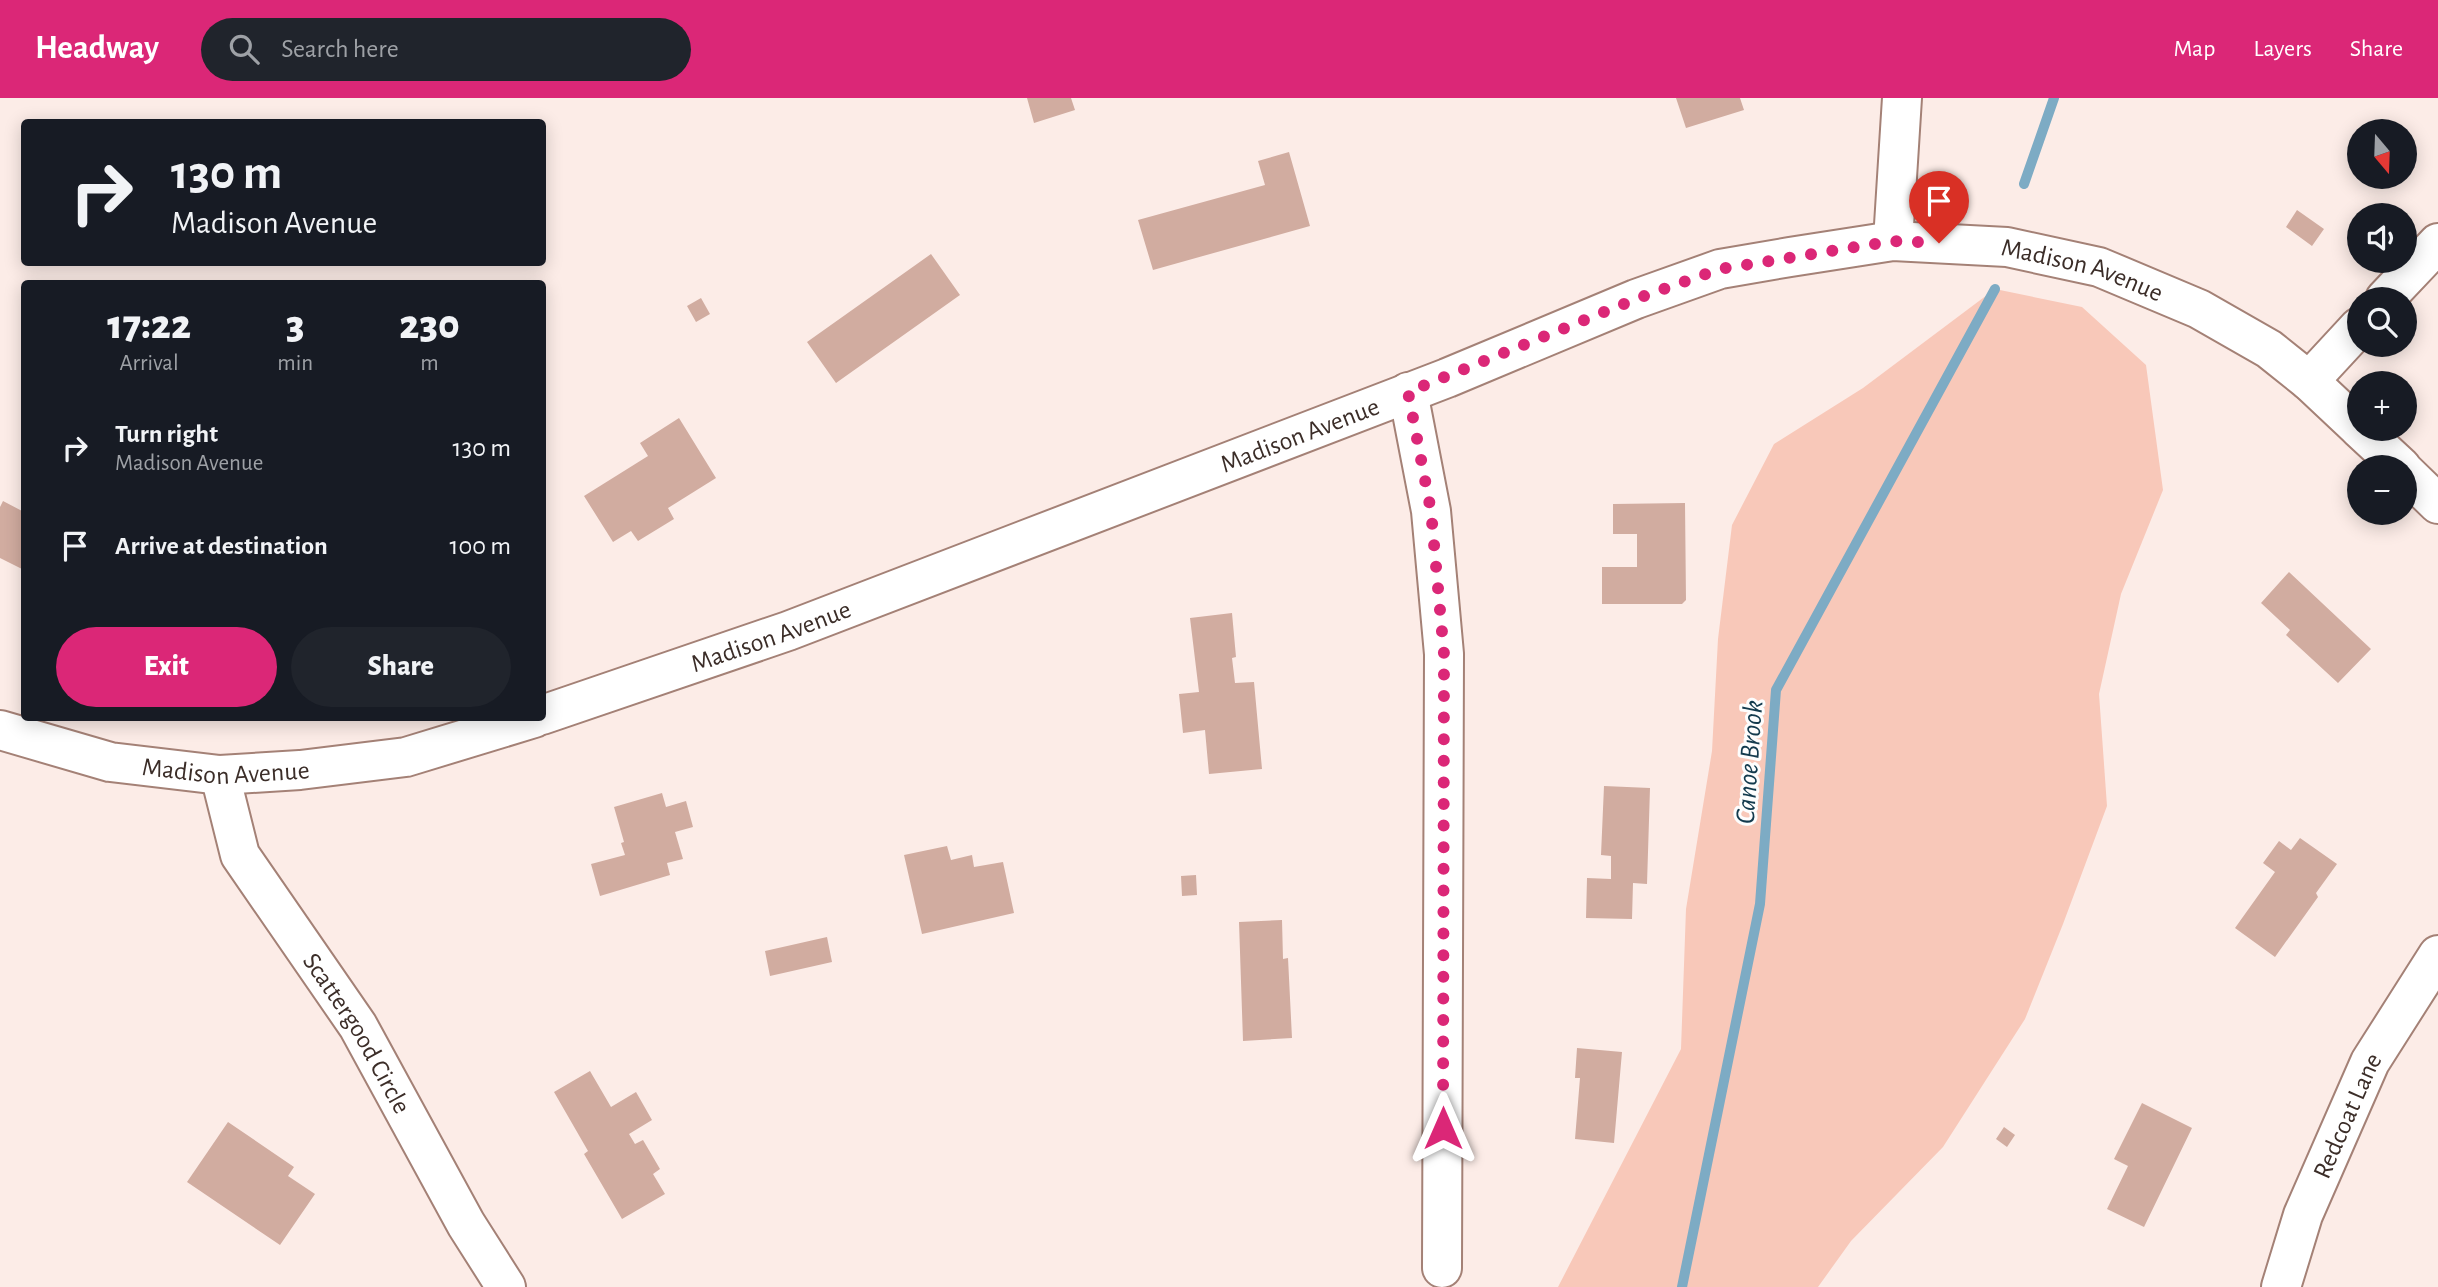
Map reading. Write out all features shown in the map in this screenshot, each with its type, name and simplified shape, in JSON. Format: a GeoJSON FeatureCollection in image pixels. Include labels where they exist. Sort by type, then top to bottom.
{"type":"FeatureCollection","features":[{"type":"Feature","properties":{"kind":"street"},"geometry":{"type":"LineString","coordinates":[[1893,241],[1902,98]]}},
{"type":"Feature","properties":{"kind":"street","name":"Madison Avenue"},"geometry":{"type":"LineString","coordinates":[[546,714],[788,631],[1408,392],[1636,299],[1720,269],[1893,241],[2007,247],[2099,267],[2199,309],[2269,349],[2347,417]]}},
{"type":"Feature","properties":{"kind":"street"},"geometry":{"type":"LineString","coordinates":[[2396,287],[2438,243]]}},
{"type":"Feature","properties":{"kind":"street"},"geometry":{"type":"LineString","coordinates":[[2309,381],[2347,340]]}},
{"type":"Feature","properties":{"kind":"street"},"geometry":{"type":"LineString","coordinates":[[1408,392],[1431,511],[1444,654],[1442,1268]]}},
{"type":"Feature","properties":{"kind":"street","name":"Madison Avenue"},"geometry":{"type":"LineString","coordinates":[[2373,441],[2387,455]]}},
{"type":"Feature","properties":{"kind":"street"},"geometry":{"type":"LineString","coordinates":[[2417,484],[2438,504]]}},
{"type":"Feature","properties":{"kind":"street","name":"Madison Avenue"},"geometry":{"type":"LineString","coordinates":[[0,730],[110,762],[220,775],[300,770],[406,757],[524,721]]}},
{"type":"Feature","properties":{"kind":"street","name":"Scattergood Circle"},"geometry":{"type":"LineString","coordinates":[[220,775],[240,855],[358,1026],[466,1224],[506,1287]]}},
{"type":"Feature","properties":{"kind":"street","name":"Redcoat Lane"},"geometry":{"type":"LineString","coordinates":[[2281,1287],[2303,1215],[2370,1062],[2438,955]]}},
{"type":"Feature","properties":{"kind":"shaded area"},"geometry":{"type":"Polygon","coordinates":[[[1995,289],[2082,307],[2146,365],[2163,490],[2121,594],[2099,694],[2107,806],[2025,1019],[1943,1147],[1851,1241],[1818,1287],[1558,1287],[1681,1049],[1686,909],[1712,751],[1718,639],[1732,525],[1774,444],[1863,388],[1995,289]]]}},
{"type":"Feature","properties":{"kind":"building"},"geometry":{"type":"Polygon","coordinates":[[[1027,98],[1071,98],[1075,110],[1034,123],[1027,98]]]}},
{"type":"Feature","properties":{"kind":"building"},"geometry":{"type":"Polygon","coordinates":[[[1676,98],[1740,98],[1744,110],[1686,128],[1676,98]]]}},
{"type":"Feature","properties":{"kind":"building"},"geometry":{"type":"Polygon","coordinates":[[[1289,152],[1310,226],[1153,270],[1138,220],[1265,185],[1258,161],[1289,152]]]}},
{"type":"Feature","properties":{"kind":"building"},"geometry":{"type":"Polygon","coordinates":[[[2297,210],[2324,229],[2312,246],[2286,227],[2297,210]]]}},
{"type":"Feature","properties":{"kind":"building"},"geometry":{"type":"Polygon","coordinates":[[[931,254],[960,295],[836,383],[807,342],[931,254]]]}},
{"type":"Feature","properties":{"kind":"building"},"geometry":{"type":"Polygon","coordinates":[[[701,298],[710,314],[696,322],[687,306],[701,298]]]}},
{"type":"Feature","properties":{"kind":"building"},"geometry":{"type":"Polygon","coordinates":[[[679,418],[716,478],[668,508],[674,519],[638,541],[631,531],[613,542],[584,496],[648,456],[640,443],[679,418]]]}},
{"type":"Feature","properties":{"kind":"building"},"geometry":{"type":"Polygon","coordinates":[[[3,501],[21,510],[21,568],[0,558],[0,507],[3,501]]]}},
{"type":"Feature","properties":{"kind":"building"},"geometry":{"type":"Polygon","coordinates":[[[1685,503],[1686,600],[1682,604],[1602,604],[1602,567],[1637,567],[1637,534],[1613,534],[1613,504],[1685,503]]]}},
{"type":"Feature","properties":{"kind":"building"},"geometry":{"type":"Polygon","coordinates":[[[2289,572],[2371,649],[2338,683],[2286,635],[2290,630],[2261,603],[2289,572]]]}},
{"type":"Feature","properties":{"kind":"building"},"geometry":{"type":"Polygon","coordinates":[[[1232,613],[1236,657],[1232,658],[1235,683],[1254,682],[1262,769],[1209,774],[1205,730],[1183,733],[1179,694],[1199,692],[1190,618],[1232,613]]]}},
{"type":"Feature","properties":{"kind":"building"},"geometry":{"type":"Polygon","coordinates":[[[1604,786],[1650,788],[1647,884],[1633,883],[1632,919],[1586,918],[1587,878],[1611,879],[1611,856],[1601,855],[1604,786]]]}},
{"type":"Feature","properties":{"kind":"building"},"geometry":{"type":"Polygon","coordinates":[[[662,793],[666,807],[686,801],[693,827],[675,832],[683,859],[667,863],[670,875],[600,896],[591,864],[625,855],[614,807],[662,793]]]}},
{"type":"Feature","properties":{"kind":"building"},"geometry":{"type":"Polygon","coordinates":[[[2300,838],[2337,864],[2316,893],[2318,897],[2275,957],[2235,928],[2275,872],[2263,863],[2279,841],[2291,850],[2300,838]]]}},
{"type":"Feature","properties":{"kind":"building"},"geometry":{"type":"Polygon","coordinates":[[[947,846],[951,860],[972,855],[974,867],[1003,862],[1014,913],[922,934],[904,855],[947,846]]]}},
{"type":"Feature","properties":{"kind":"building"},"geometry":{"type":"Polygon","coordinates":[[[1196,875],[1197,895],[1182,896],[1181,876],[1196,875]]]}},
{"type":"Feature","properties":{"kind":"building"},"geometry":{"type":"Polygon","coordinates":[[[1282,920],[1283,959],[1288,958],[1292,1038],[1243,1041],[1239,922],[1282,920]]]}},
{"type":"Feature","properties":{"kind":"building"},"geometry":{"type":"Polygon","coordinates":[[[827,937],[832,962],[770,976],[765,951],[827,937]]]}},
{"type":"Feature","properties":{"kind":"building"},"geometry":{"type":"Polygon","coordinates":[[[1577,1048],[1622,1052],[1614,1143],[1575,1139],[1580,1078],[1575,1078],[1577,1048]]]}},
{"type":"Feature","properties":{"kind":"building"},"geometry":{"type":"Polygon","coordinates":[[[590,1071],[611,1107],[636,1092],[652,1120],[629,1134],[635,1144],[643,1140],[660,1169],[653,1174],[665,1194],[622,1219],[584,1154],[588,1151],[554,1092],[590,1071]]]}},
{"type":"Feature","properties":{"kind":"building"},"geometry":{"type":"Polygon","coordinates":[[[2142,1103],[2192,1128],[2144,1227],[2107,1209],[2128,1166],[2114,1159],[2142,1103]]]}},
{"type":"Feature","properties":{"kind":"building"},"geometry":{"type":"Polygon","coordinates":[[[228,1122],[294,1167],[288,1176],[315,1194],[280,1245],[187,1182],[228,1122]]]}},
{"type":"Feature","properties":{"kind":"building"},"geometry":{"type":"Polygon","coordinates":[[[2004,1127],[2015,1135],[2007,1147],[1996,1139],[2004,1127]]]}},
{"type":"Feature","properties":{"kind":"waterway","name":"Canoe Brook"},"geometry":{"type":"LineString","coordinates":[[2024,184],[2054,98]]}},
{"type":"Feature","properties":{"kind":"waterway","name":"Canoe Brook"},"geometry":{"type":"LineString","coordinates":[[1682,1287],[1760,904],[1776,690],[1995,289]]}},
{"type":"Feature","properties":{"kind":"route"},"geometry":{"type":"LineString","coordinates":[[1443,1128],[1444,654],[1431,511],[1408,392],[1636,299],[1720,269],[1893,241],[1939,243]]}}]}
